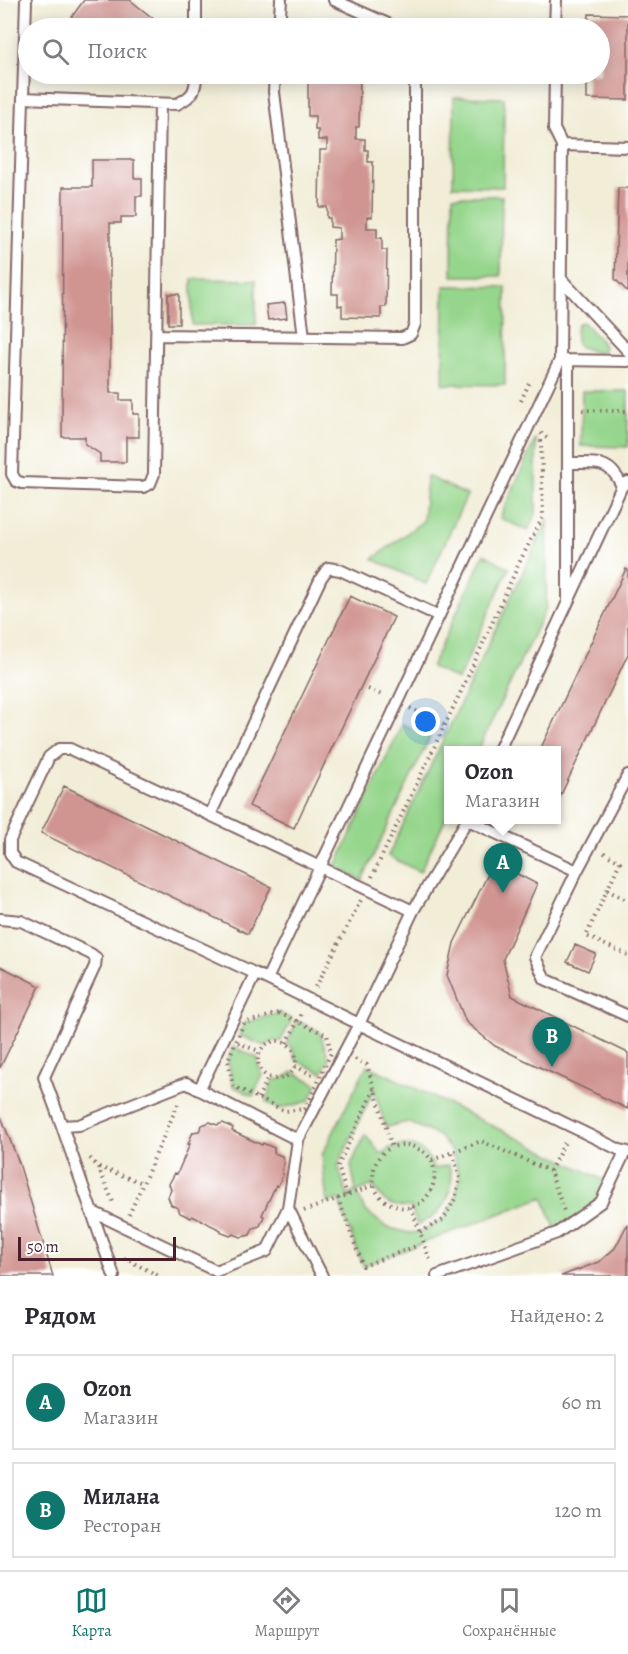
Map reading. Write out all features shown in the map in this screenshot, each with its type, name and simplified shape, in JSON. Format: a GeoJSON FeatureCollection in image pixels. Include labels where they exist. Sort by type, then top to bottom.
{"type":"FeatureCollection","features":[{"type":"Feature","properties":{"kind":"lane"},"geometry":{"type":"LineString","coordinates":[[25,18],[26,0]]}},
{"type":"Feature","properties":{"kind":"lane"},"geometry":{"type":"LineString","coordinates":[[196,0],[196,18]]}},
{"type":"Feature","properties":{"kind":"lane"},"geometry":{"type":"LineString","coordinates":[[280,18],[281,0]]}},
{"type":"Feature","properties":{"kind":"lane"},"geometry":{"type":"LineString","coordinates":[[334,0],[374,18]]}},
{"type":"Feature","properties":{"kind":"lane"},"geometry":{"type":"LineString","coordinates":[[555,18],[556,0]]}},
{"type":"Feature","properties":{"kind":"lane"},"geometry":{"type":"LineString","coordinates":[[23,84],[12,474],[16,481],[22,483],[143,487],[150,484],[154,474],[160,104]]}},
{"type":"Feature","properties":{"kind":"lane"},"geometry":{"type":"LineString","coordinates":[[23,98],[177,104],[190,98],[196,84]]}},
{"type":"Feature","properties":{"kind":"lane"},"geometry":{"type":"LineString","coordinates":[[274,84],[304,337]]}},
{"type":"Feature","properties":{"kind":"lane"},"geometry":{"type":"LineString","coordinates":[[157,335],[402,339],[411,334],[415,324],[415,84]]}},
{"type":"Feature","properties":{"kind":"lane"},"geometry":{"type":"LineString","coordinates":[[555,84],[554,129],[562,145],[561,279],[568,464],[567,604]]}},
{"type":"Feature","properties":{"kind":"lane"},"geometry":{"type":"LineString","coordinates":[[562,145],[628,147]]}},
{"type":"Feature","properties":{"kind":"lane"},"geometry":{"type":"LineString","coordinates":[[561,279],[628,351]]}},
{"type":"Feature","properties":{"kind":"lane"},"geometry":{"type":"LineString","coordinates":[[564,360],[628,361]]}},
{"type":"Feature","properties":{"kind":"lane"},"geometry":{"type":"LineString","coordinates":[[267,980],[439,616],[564,360]]}},
{"type":"Feature","properties":{"kind":"lane"},"geometry":{"type":"LineString","coordinates":[[501,746],[625,484],[610,467],[601,464],[568,464]]}},
{"type":"Feature","properties":{"kind":"lane"},"geometry":{"type":"LineString","coordinates":[[210,815],[321,578],[328,568],[340,570],[439,616]]}},
{"type":"Feature","properties":{"kind":"lane"},"geometry":{"type":"LineString","coordinates":[[413,911],[70,748],[59,749],[49,758],[10,840],[10,853],[16,862],[627,1152],[601,1202],[557,1233],[437,1276]]}},
{"type":"Feature","properties":{"kind":"lane"},"geometry":{"type":"LineString","coordinates":[[628,776],[590,846],[535,957],[545,979],[628,1016]]}},
{"type":"Feature","properties":{"kind":"lane"},"geometry":{"type":"LineString","coordinates":[[91,1211],[216,1271],[267,1251],[290,1212],[298,1140],[359,1024],[413,911],[464,824]]}},
{"type":"Feature","properties":{"kind":"lane"},"geometry":{"type":"LineString","coordinates":[[477,824],[577,872]]}},
{"type":"Feature","properties":{"kind":"lane"},"geometry":{"type":"LineString","coordinates":[[0,919],[21,921],[96,958],[95,966],[44,1077],[114,1276]]}},
{"type":"Feature","properties":{"kind":"lane"},"geometry":{"type":"LineString","coordinates":[[199,1090],[255,974]]}},
{"type":"Feature","properties":{"kind":"lane"},"geometry":{"type":"LineString","coordinates":[[62,1126],[80,1125],[186,1083],[298,1140]]}},
{"type":"Feature","properties":{"kind":"lane"},"geometry":{"type":"LineString","coordinates":[[290,1212],[322,1276]]}},
{"type":"Feature","properties":{"kind":"path"},"geometry":{"type":"LineString","coordinates":[[520,401],[530,381]]}},
{"type":"Feature","properties":{"kind":"path"},"geometry":{"type":"LineString","coordinates":[[578,410],[628,411]]}},
{"type":"Feature","properties":{"kind":"path"},"geometry":{"type":"LineString","coordinates":[[287,1043],[366,888],[543,517],[540,433],[549,440]]}},
{"type":"Feature","properties":{"kind":"path"},"geometry":{"type":"LineString","coordinates":[[590,846],[620,862],[586,936],[628,955]]}},
{"type":"Feature","properties":{"kind":"path"},"geometry":{"type":"LineString","coordinates":[[607,890],[628,901]]}},
{"type":"Feature","properties":{"kind":"path"},"geometry":{"type":"LineString","coordinates":[[279,1013],[297,1021],[327,1035],[331,1053],[305,1109],[285,1112],[233,1086],[228,1060],[244,1023],[279,1013]]}},
{"type":"Feature","properties":{"kind":"path"},"geometry":{"type":"LineString","coordinates":[[273,1041],[287,1043],[296,1060],[293,1072],[282,1079],[268,1078],[258,1065],[259,1051],[273,1041]]}},
{"type":"Feature","properties":{"kind":"path"},"geometry":{"type":"LineString","coordinates":[[236,1042],[259,1051]]}},
{"type":"Feature","properties":{"kind":"path"},"geometry":{"type":"LineString","coordinates":[[367,1065],[392,1147]]}},
{"type":"Feature","properties":{"kind":"path"},"geometry":{"type":"LineString","coordinates":[[295,1066],[320,1078]]}},
{"type":"Feature","properties":{"kind":"path"},"geometry":{"type":"LineString","coordinates":[[258,1098],[268,1078]]}},
{"type":"Feature","properties":{"kind":"path"},"geometry":{"type":"LineString","coordinates":[[124,1227],[186,1083]]}},
{"type":"Feature","properties":{"kind":"path"},"geometry":{"type":"LineString","coordinates":[[347,1195],[338,1166],[374,1089]]}},
{"type":"Feature","properties":{"kind":"path"},"geometry":{"type":"LineString","coordinates":[[569,1225],[550,1172],[572,1127]]}},
{"type":"Feature","properties":{"kind":"path"},"geometry":{"type":"LineString","coordinates":[[432,1160],[481,1141],[550,1172]]}},
{"type":"Feature","properties":{"kind":"path"},"geometry":{"type":"LineString","coordinates":[[408,1144],[424,1151],[432,1160],[436,1181],[425,1200],[411,1207],[396,1207],[381,1198],[374,1185],[373,1168],[381,1155],[392,1147],[408,1144]]}},
{"type":"Feature","properties":{"kind":"path"},"geometry":{"type":"LineString","coordinates":[[83,1150],[98,1167],[124,1227]]}},
{"type":"Feature","properties":{"kind":"path"},"geometry":{"type":"LineString","coordinates":[[420,1232],[442,1220],[455,1199],[460,1178],[452,1152]]}},
{"type":"Feature","properties":{"kind":"path"},"geometry":{"type":"LineString","coordinates":[[98,1167],[143,1183]]}},
{"type":"Feature","properties":{"kind":"path"},"geometry":{"type":"LineString","coordinates":[[290,1212],[374,1185]]}},
{"type":"Feature","properties":{"kind":"path"},"geometry":{"type":"LineString","coordinates":[[338,1198],[363,1266],[419,1245]]}},
{"type":"Feature","properties":{"kind":"path"},"geometry":{"type":"LineString","coordinates":[[411,1207],[432,1265]]}},
{"type":"Feature","properties":{"kind":"path"},"geometry":{"type":"LineString","coordinates":[[104,1249],[159,1276]]}},
{"type":"Feature","properties":{"kind":"green space"},"geometry":{"type":"Polygon","coordinates":[[[454,97],[504,98],[503,187],[453,186],[454,97]]]}},
{"type":"Feature","properties":{"kind":"green space"},"geometry":{"type":"Polygon","coordinates":[[[453,196],[502,196],[501,276],[452,276],[453,196]]]}},
{"type":"Feature","properties":{"kind":"green space"},"geometry":{"type":"Polygon","coordinates":[[[192,279],[256,280],[256,325],[192,325],[192,279]]]}},
{"type":"Feature","properties":{"kind":"green space"},"geometry":{"type":"Polygon","coordinates":[[[444,286],[506,287],[505,385],[443,384],[444,286]]]}},
{"type":"Feature","properties":{"kind":"green space"},"geometry":{"type":"Polygon","coordinates":[[[583,322],[602,342],[604,347],[602,351],[597,353],[578,346],[576,331],[579,323],[583,322]]]}},
{"type":"Feature","properties":{"kind":"green space"},"geometry":{"type":"Polygon","coordinates":[[[582,391],[628,391],[628,447],[581,446],[582,391]]]}},
{"type":"Feature","properties":{"kind":"green space"},"geometry":{"type":"Polygon","coordinates":[[[536,438],[536,513],[528,531],[500,518],[536,438]]]}},
{"type":"Feature","properties":{"kind":"green space"},"geometry":{"type":"Polygon","coordinates":[[[427,476],[467,495],[426,584],[373,559],[423,521],[427,476]]]}},
{"type":"Feature","properties":{"kind":"green space"},"geometry":{"type":"Polygon","coordinates":[[[548,519],[546,608],[480,746],[444,746],[444,822],[420,872],[388,856],[548,519]]]}},
{"type":"Feature","properties":{"kind":"green space"},"geometry":{"type":"Polygon","coordinates":[[[484,554],[509,568],[458,680],[431,667],[484,554]]]}},
{"type":"Feature","properties":{"kind":"green space"},"geometry":{"type":"Polygon","coordinates":[[[402,724],[430,737],[362,880],[335,868],[402,724]]]}},
{"type":"Feature","properties":{"kind":"green space"},"geometry":{"type":"Polygon","coordinates":[[[279,1013],[292,1019],[281,1041],[273,1041],[264,1046],[239,1035],[244,1023],[279,1013]]]}},
{"type":"Feature","properties":{"kind":"green space"},"geometry":{"type":"Polygon","coordinates":[[[297,1021],[319,1031],[329,1059],[322,1073],[296,1060],[293,1049],[287,1043],[297,1021]]]}},
{"type":"Feature","properties":{"kind":"green space"},"geometry":{"type":"Polygon","coordinates":[[[233,1047],[258,1058],[258,1065],[263,1075],[253,1096],[233,1086],[228,1060],[233,1047]]]}},
{"type":"Feature","properties":{"kind":"green space"},"geometry":{"type":"Polygon","coordinates":[[[367,1065],[610,1183],[601,1202],[557,1233],[543,1197],[363,1266],[338,1199],[327,1203],[322,1155],[367,1065]],[[374,1090],[338,1165],[347,1195],[356,1191],[351,1165],[365,1135],[381,1154],[400,1145],[413,1146],[424,1152],[434,1169],[449,1165],[451,1171],[448,1198],[433,1216],[417,1225],[411,1207],[388,1203],[373,1185],[356,1192],[366,1211],[386,1227],[409,1233],[420,1232],[443,1220],[455,1199],[460,1178],[452,1152],[439,1136],[408,1122],[386,1127],[374,1090]]]}},
{"type":"Feature","properties":{"kind":"green space"},"geometry":{"type":"Polygon","coordinates":[[[293,1072],[317,1084],[309,1101],[279,1109],[266,1102],[273,1080],[282,1079],[293,1072]]]}},
{"type":"Feature","properties":{"kind":"building"},"geometry":{"type":"Polygon","coordinates":[[[84,0],[130,0],[152,18],[71,18],[84,0]]]}},
{"type":"Feature","properties":{"kind":"building"},"geometry":{"type":"Polygon","coordinates":[[[589,14],[628,15],[628,100],[587,99],[587,84],[610,84],[610,18],[589,18],[589,14]]]}},
{"type":"Feature","properties":{"kind":"building"},"geometry":{"type":"Polygon","coordinates":[[[308,84],[360,84],[359,127],[356,127],[356,139],[365,139],[368,162],[373,162],[372,217],[367,217],[367,228],[377,228],[377,238],[382,238],[382,250],[387,250],[386,307],[381,307],[381,318],[342,317],[342,305],[338,306],[338,294],[332,294],[333,240],[339,239],[339,228],[330,227],[327,207],[319,207],[320,150],[327,150],[327,140],[318,140],[315,116],[308,116],[308,84]]]}},
{"type":"Feature","properties":{"kind":"building"},"geometry":{"type":"Polygon","coordinates":[[[92,160],[134,160],[134,178],[142,178],[142,196],[136,196],[136,217],[121,217],[121,223],[110,223],[110,393],[120,393],[120,400],[133,400],[133,414],[139,414],[139,437],[126,437],[126,462],[100,462],[100,454],[85,444],[85,437],[62,437],[63,187],[92,187],[92,160]]]}},
{"type":"Feature","properties":{"kind":"building"},"geometry":{"type":"Polygon","coordinates":[[[618,188],[628,188],[628,292],[615,279],[618,188]]]}},
{"type":"Feature","properties":{"kind":"building"},"geometry":{"type":"Polygon","coordinates":[[[168,294],[179,294],[179,324],[168,324],[168,294]]]}},
{"type":"Feature","properties":{"kind":"building"},"geometry":{"type":"Polygon","coordinates":[[[285,303],[287,318],[268,320],[266,305],[285,303]]]}},
{"type":"Feature","properties":{"kind":"building"},"geometry":{"type":"Polygon","coordinates":[[[626,569],[628,570],[628,654],[561,795],[561,746],[542,746],[626,569]]]}},
{"type":"Feature","properties":{"kind":"building"},"geometry":{"type":"Polygon","coordinates":[[[350,596],[394,617],[294,828],[249,806],[350,596]]]}},
{"type":"Feature","properties":{"kind":"building"},"geometry":{"type":"Polygon","coordinates":[[[64,786],[271,887],[248,934],[41,833],[64,786]]]}},
{"type":"Feature","properties":{"kind":"building"},"geometry":{"type":"Polygon","coordinates":[[[494,862],[537,884],[503,959],[512,996],[628,1053],[628,1109],[495,1046],[466,1022],[447,975],[454,943],[494,862]]]}},
{"type":"Feature","properties":{"kind":"building"},"geometry":{"type":"Polygon","coordinates":[[[575,945],[596,954],[588,971],[567,962],[575,945]]]}},
{"type":"Feature","properties":{"kind":"building"},"geometry":{"type":"Polygon","coordinates":[[[0,966],[40,986],[0,1068],[0,966]]]}},
{"type":"Feature","properties":{"kind":"building"},"geometry":{"type":"Polygon","coordinates":[[[0,1114],[19,1163],[53,1276],[1,1276],[0,1114]]]}},
{"type":"Feature","properties":{"kind":"building"},"geometry":{"type":"Polygon","coordinates":[[[210,1122],[217,1125],[223,1123],[233,1128],[232,1131],[274,1148],[274,1153],[282,1156],[283,1175],[262,1215],[264,1216],[260,1226],[253,1228],[250,1235],[230,1236],[220,1232],[221,1230],[192,1216],[191,1218],[180,1213],[178,1208],[171,1205],[168,1197],[171,1190],[169,1184],[175,1173],[177,1174],[193,1132],[199,1131],[202,1125],[210,1122]]]}},
{"type":"Feature","properties":{"kind":"building"},"geometry":{"type":"Polygon","coordinates":[[[628,1223],[628,1276],[561,1276],[599,1262],[615,1248],[628,1223]]]}},
{"type":"Feature","properties":{"kind":"place","name":"Ozon"},"geometry":{"type":"Point","coordinates":[503,893]}},
{"type":"Feature","properties":{"kind":"place","name":"Милана"},"geometry":{"type":"Point","coordinates":[552,1067]}}]}
